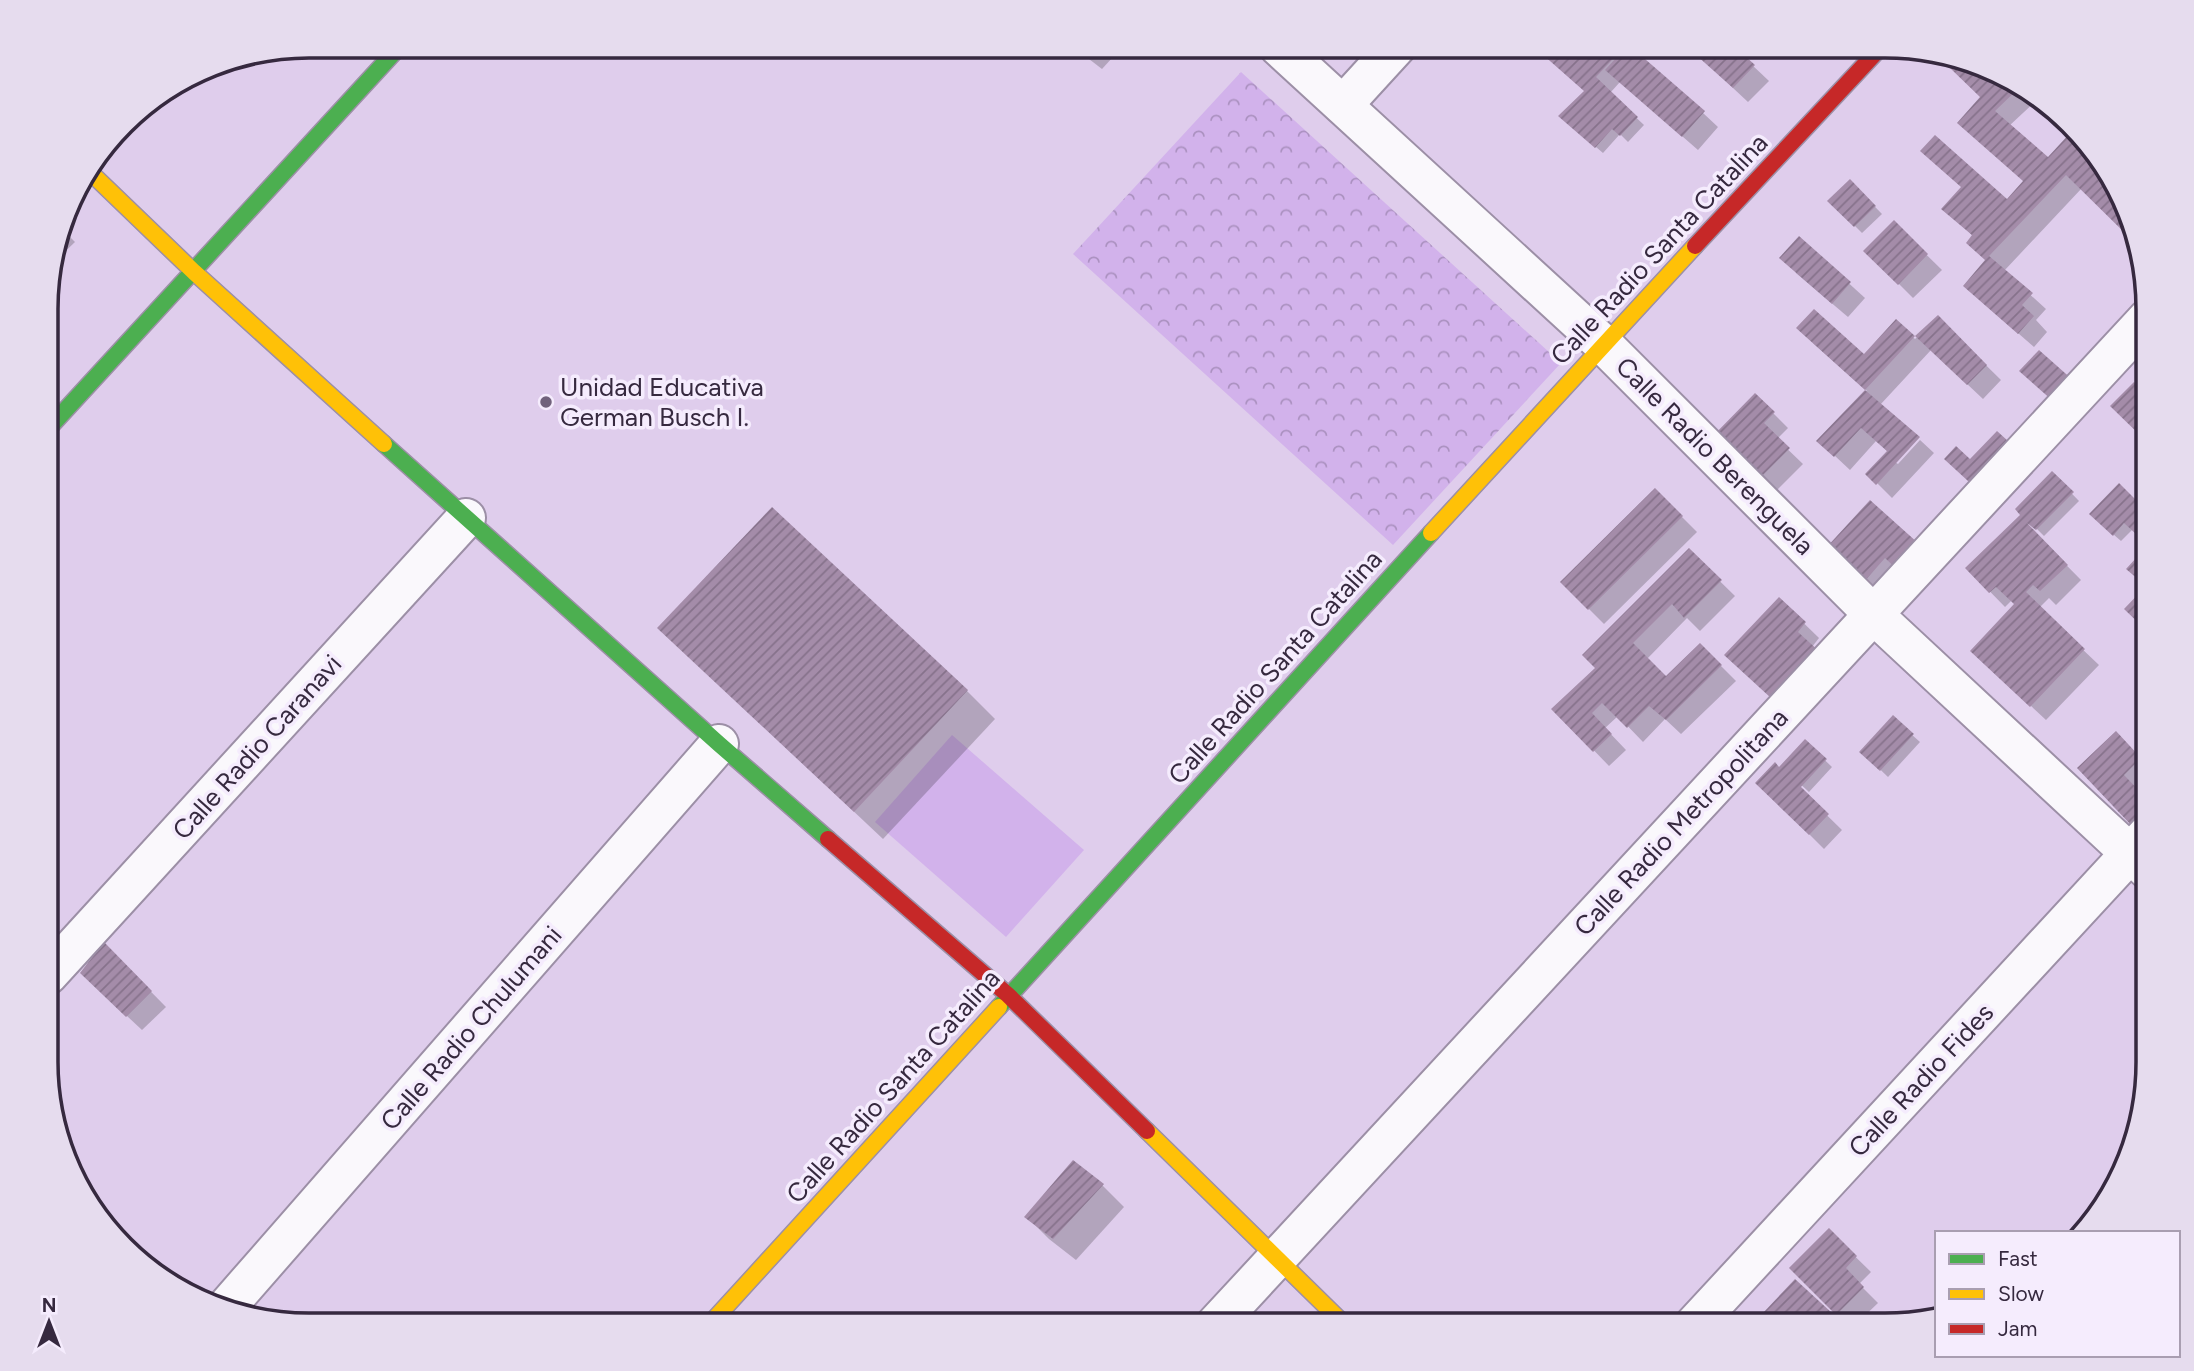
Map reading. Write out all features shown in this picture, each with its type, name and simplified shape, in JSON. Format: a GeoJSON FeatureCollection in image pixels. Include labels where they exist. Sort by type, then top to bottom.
{"type":"FeatureCollection","features":[{"type":"Feature","properties":{"kind":"street"},"geometry":{"type":"LineString","coordinates":[[58,418],[389,58]]}},
{"type":"Feature","properties":{"kind":"street","name":"Calle Radio Berenguela"},"geometry":{"type":"LineString","coordinates":[[1291,58],[1603,344],[1873,614],[2136,848]]}},
{"type":"Feature","properties":{"kind":"street"},"geometry":{"type":"LineString","coordinates":[[1343,105],[1386,58]]}},
{"type":"Feature","properties":{"kind":"street","name":"Calle Radio Santa Catalina"},"geometry":{"type":"LineString","coordinates":[[720,1313],[1603,344],[1870,58]]}},
{"type":"Feature","properties":{"kind":"street"},"geometry":{"type":"LineString","coordinates":[[95,177],[194,272],[466,518],[719,744],[1008,995],[1333,1313]]}},
{"type":"Feature","properties":{"kind":"street","name":"Calle Radio Metropolitana"},"geometry":{"type":"LineString","coordinates":[[1226,1313],[2136,331]]}},
{"type":"Feature","properties":{"kind":"street","name":"Calle Radio Caranavi"},"geometry":{"type":"LineString","coordinates":[[58,964],[466,518]]}},
{"type":"Feature","properties":{"kind":"street","name":"Calle Radio Chulumani"},"geometry":{"type":"LineString","coordinates":[[232,1301],[719,744]]}},
{"type":"Feature","properties":{"kind":"street","name":"Calle Radio Fides"},"geometry":{"type":"LineString","coordinates":[[1705,1313],[2136,859]]}},
{"type":"Feature","properties":{"kind":"green space"},"geometry":{"type":"Polygon","coordinates":[[[1241,72],[1561,363],[1393,545],[1073,254],[1241,72]]]}},
{"type":"Feature","properties":{"kind":"green space"},"geometry":{"type":"Polygon","coordinates":[[[952,735],[1084,850],[1006,937],[875,822],[952,735]]]}},
{"type":"Feature","properties":{"kind":"building"},"geometry":{"type":"Polygon","coordinates":[[[1547,58],[1614,58],[1596,77],[1638,117],[1620,136],[1612,129],[1595,148],[1558,116],[1584,91],[1547,58]]]}},
{"type":"Feature","properties":{"kind":"building"},"geometry":{"type":"Polygon","coordinates":[[[1616,58],[1644,58],[1705,111],[1682,137],[1605,70],[1616,58]]]}},
{"type":"Feature","properties":{"kind":"building"},"geometry":{"type":"Polygon","coordinates":[[[1699,58],[1747,58],[1755,65],[1733,88],[1699,58]]]}},
{"type":"Feature","properties":{"kind":"building"},"geometry":{"type":"Polygon","coordinates":[[[1950,68],[1966,71],[2014,93],[1995,111],[2048,157],[2067,136],[2103,183],[2124,233],[2066,175],[1989,256],[2033,293],[2022,305],[2034,316],[2018,334],[1963,286],[1985,260],[1966,243],[1972,235],[1941,209],[1961,187],[1920,151],[1935,135],[2007,199],[2023,181],[1957,123],[1980,97],[1950,68]]]}},
{"type":"Feature","properties":{"kind":"building"},"geometry":{"type":"Polygon","coordinates":[[[1850,179],[1876,206],[1854,227],[1827,201],[1850,179]]]}},
{"type":"Feature","properties":{"kind":"building"},"geometry":{"type":"Polygon","coordinates":[[[1894,220],[1928,254],[1898,285],[1863,251],[1894,220]]]}},
{"type":"Feature","properties":{"kind":"building"},"geometry":{"type":"Polygon","coordinates":[[[1799,236],[1851,282],[1832,304],[1779,258],[1799,236]]]}},
{"type":"Feature","properties":{"kind":"building"},"geometry":{"type":"Polygon","coordinates":[[[1814,309],[1864,354],[1896,319],[1915,336],[1865,390],[1796,328],[1814,309]]]}},
{"type":"Feature","properties":{"kind":"building"},"geometry":{"type":"Polygon","coordinates":[[[1938,315],[1987,365],[1967,385],[1915,336],[1938,315]]]}},
{"type":"Feature","properties":{"kind":"building"},"geometry":{"type":"Polygon","coordinates":[[[2039,350],[2074,381],[2054,402],[2019,371],[2039,350]]]}},
{"type":"Feature","properties":{"kind":"building"},"geometry":{"type":"Polygon","coordinates":[[[2134,382],[2136,384],[2136,431],[2110,406],[2134,382]]]}},
{"type":"Feature","properties":{"kind":"building"},"geometry":{"type":"Polygon","coordinates":[[[1865,390],[1920,437],[1876,485],[1865,474],[1887,451],[1861,428],[1834,457],[1816,441],[1865,390]]]}},
{"type":"Feature","properties":{"kind":"building"},"geometry":{"type":"Polygon","coordinates":[[[1755,393],[1775,412],[1764,423],[1790,448],[1753,485],[1708,441],[1755,393]]]}},
{"type":"Feature","properties":{"kind":"building"},"geometry":{"type":"Polygon","coordinates":[[[1997,431],[2019,451],[1980,492],[1944,459],[1956,446],[1970,459],[1997,431]]]}},
{"type":"Feature","properties":{"kind":"building"},"geometry":{"type":"Polygon","coordinates":[[[2052,471],[2074,492],[2036,530],[2027,523],[2068,565],[2040,591],[2033,585],[2026,592],[2085,649],[2030,707],[1970,651],[2014,604],[1996,587],[1989,593],[1965,568],[2020,515],[2015,509],[2052,471]]]}},
{"type":"Feature","properties":{"kind":"building"},"geometry":{"type":"Polygon","coordinates":[[[2119,483],[2136,500],[2136,534],[2124,523],[2113,536],[2089,514],[2119,483]]]}},
{"type":"Feature","properties":{"kind":"building"},"geometry":{"type":"Polygon","coordinates":[[[1655,488],[1683,516],[1588,610],[1560,582],[1655,488]]]}},
{"type":"Feature","properties":{"kind":"building"},"geometry":{"type":"Polygon","coordinates":[[[1870,500],[1928,552],[1905,577],[1885,558],[1863,583],[1825,549],[1870,500]]]}},
{"type":"Feature","properties":{"kind":"building"},"geometry":{"type":"Polygon","coordinates":[[[772,507],[968,690],[854,812],[657,628],[772,507]]]}},
{"type":"Feature","properties":{"kind":"building"},"geometry":{"type":"Polygon","coordinates":[[[1689,548],[1722,580],[1684,618],[1672,604],[1633,643],[1666,676],[1700,643],[1722,665],[1666,720],[1649,706],[1627,728],[1602,703],[1592,713],[1612,734],[1593,752],[1551,709],[1595,668],[1582,655],[1689,548]]]}},
{"type":"Feature","properties":{"kind":"building"},"geometry":{"type":"Polygon","coordinates":[[[2136,558],[2136,578],[2126,569],[2136,558]]]}},
{"type":"Feature","properties":{"kind":"building"},"geometry":{"type":"Polygon","coordinates":[[[2136,596],[2136,620],[2124,609],[2136,596]]]}},
{"type":"Feature","properties":{"kind":"building"},"geometry":{"type":"Polygon","coordinates":[[[1779,597],[1806,622],[1798,632],[1821,653],[1783,709],[1724,655],[1779,597]]]}},
{"type":"Feature","properties":{"kind":"building"},"geometry":{"type":"Polygon","coordinates":[[[1893,715],[1914,734],[1880,771],[1859,752],[1893,715]]]}},
{"type":"Feature","properties":{"kind":"building"},"geometry":{"type":"Polygon","coordinates":[[[2116,731],[2136,753],[2136,763],[2124,775],[2136,788],[2136,820],[2131,825],[2077,768],[2116,731]]]}},
{"type":"Feature","properties":{"kind":"building"},"geometry":{"type":"Polygon","coordinates":[[[1805,739],[1827,759],[1801,787],[1829,814],[1809,835],[1755,783],[1775,762],[1779,767],[1805,739]]]}},
{"type":"Feature","properties":{"kind":"building"},"geometry":{"type":"Polygon","coordinates":[[[104,942],[152,991],[126,1017],[80,973],[104,942]]]}},
{"type":"Feature","properties":{"kind":"building"},"geometry":{"type":"Polygon","coordinates":[[[1073,1160],[1104,1184],[1053,1239],[1024,1217],[1073,1160]]]}},
{"type":"Feature","properties":{"kind":"building"},"geometry":{"type":"Polygon","coordinates":[[[1829,1228],[1857,1256],[1846,1268],[1864,1287],[1838,1313],[1834,1313],[1789,1268],[1829,1228]]]}},
{"type":"Feature","properties":{"kind":"building"},"geometry":{"type":"Polygon","coordinates":[[[1795,1279],[1832,1313],[1763,1313],[1795,1279]]]}},
{"type":"Feature","properties":{"kind":"traffic: fast"},"geometry":{"type":"LineString","coordinates":[[58,418],[389,58]]}},
{"type":"Feature","properties":{"kind":"traffic: fast"},"geometry":{"type":"LineString","coordinates":[[384,444],[828,839]]}},
{"type":"Feature","properties":{"kind":"traffic: fast"},"geometry":{"type":"LineString","coordinates":[[999,1007],[1431,533]]}},
{"type":"Feature","properties":{"kind":"traffic: slow"},"geometry":{"type":"LineString","coordinates":[[95,177],[194,272],[384,444]]}},
{"type":"Feature","properties":{"kind":"traffic: slow"},"geometry":{"type":"LineString","coordinates":[[1431,533],[1695,246]]}},
{"type":"Feature","properties":{"kind":"traffic: slow"},"geometry":{"type":"LineString","coordinates":[[720,1313],[999,1007]]}},
{"type":"Feature","properties":{"kind":"traffic: slow"},"geometry":{"type":"LineString","coordinates":[[1147,1131],[1333,1313]]}},
{"type":"Feature","properties":{"kind":"traffic: jam"},"geometry":{"type":"LineString","coordinates":[[1695,246],[1871,58]]}},
{"type":"Feature","properties":{"kind":"traffic: jam"},"geometry":{"type":"LineString","coordinates":[[828,839],[1008,995],[1147,1131]]}},
{"type":"Feature","properties":{"kind":"place","name":"Unidad Educativa German Busch I."},"geometry":{"type":"Point","coordinates":[546,402]}}]}
